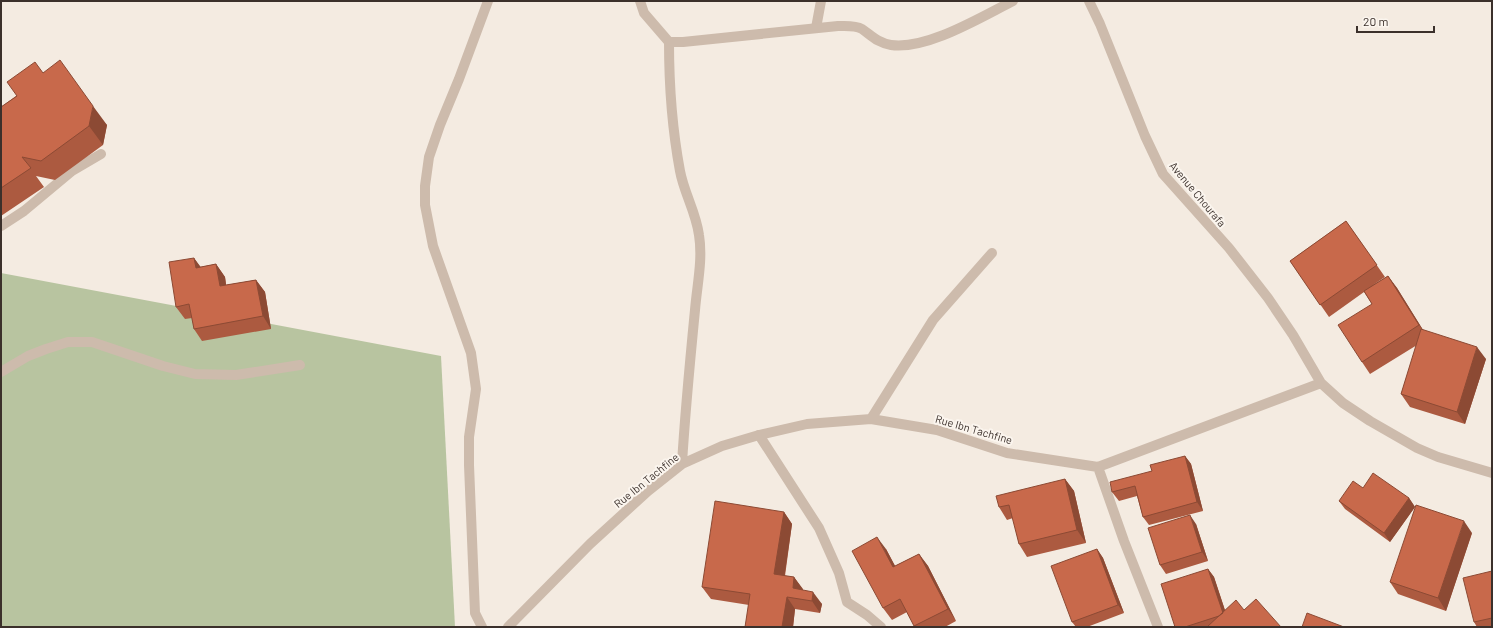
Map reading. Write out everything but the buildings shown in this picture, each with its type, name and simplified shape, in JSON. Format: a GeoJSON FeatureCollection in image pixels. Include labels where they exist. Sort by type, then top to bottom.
{"type":"FeatureCollection","features":[{"type":"Feature","properties":{"kind":"street"},"geometry":{"type":"LineString","coordinates":[[482,627],[475,614],[469,473],[469,437],[476,389],[471,353],[433,246],[425,204],[425,186],[429,157],[440,124],[459,79],[488,1]]}},
{"type":"Feature","properties":{"kind":"street"},"geometry":{"type":"LineString","coordinates":[[640,1],[644,13],[669,42],[669,78],[680,172],[692,207],[699,234],[700,251],[686,391],[682,464]]}},
{"type":"Feature","properties":{"kind":"street"},"geometry":{"type":"LineString","coordinates":[[816,28],[821,1]]}},
{"type":"Feature","properties":{"kind":"street"},"geometry":{"type":"LineString","coordinates":[[669,42],[738,38],[816,28],[854,26],[881,43],[909,45],[940,36],[1013,1]]}},
{"type":"Feature","properties":{"kind":"street","name":"Avenue Chourafa"},"geometry":{"type":"LineString","coordinates":[[1089,1],[1100,24],[1145,136],[1163,174],[1229,248],[1268,298],[1290,329],[1321,383],[1344,403],[1417,448],[1438,457],[1492,473]]}},
{"type":"Feature","properties":{"kind":"street"},"geometry":{"type":"LineString","coordinates":[[1,226],[24,211],[72,171],[101,154]]}},
{"type":"Feature","properties":{"kind":"street"},"geometry":{"type":"LineString","coordinates":[[871,419],[933,320],[992,253]]}},
{"type":"Feature","properties":{"kind":"street"},"geometry":{"type":"LineString","coordinates":[[1,372],[28,356],[46,348],[68,342],[92,342],[163,366],[195,374],[236,375],[300,365]]}},
{"type":"Feature","properties":{"kind":"street","name":"Rue Ibn Tachfine"},"geometry":{"type":"LineString","coordinates":[[508,627],[590,544],[648,491],[682,464],[722,446],[759,434],[807,424],[871,419],[938,430],[1007,453],[1098,467],[1321,383]]}},
{"type":"Feature","properties":{"kind":"street"},"geometry":{"type":"LineString","coordinates":[[759,434],[819,528],[839,574],[847,602],[867,615],[881,627]]}},
{"type":"Feature","properties":{"kind":"street"},"geometry":{"type":"LineString","coordinates":[[1098,467],[1124,541],[1158,627]]}},
{"type":"Feature","properties":{"kind":"green space"},"geometry":{"type":"Polygon","coordinates":[[[1,273],[441,356],[455,627],[1,627],[1,273]]]}}]}
